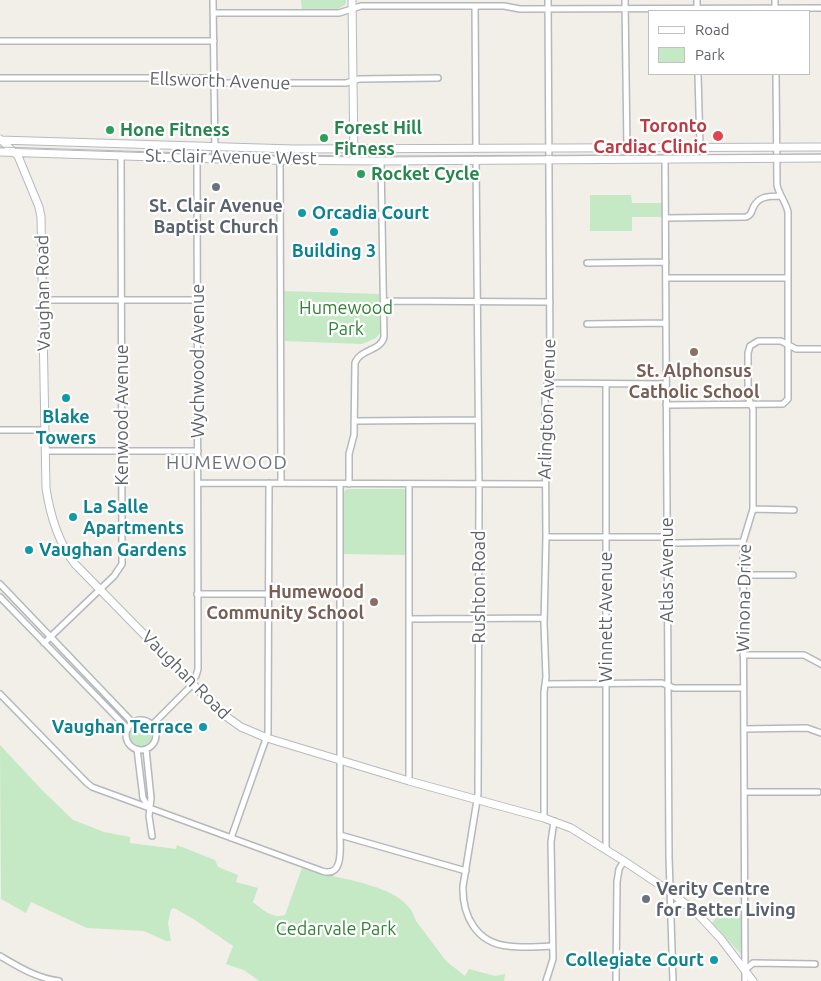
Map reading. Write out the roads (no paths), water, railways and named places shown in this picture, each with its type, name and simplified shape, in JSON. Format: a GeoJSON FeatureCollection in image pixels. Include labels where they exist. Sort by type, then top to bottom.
{"type":"FeatureCollection","features":[{"type":"Feature","properties":{"kind":"main road"},"geometry":{"type":"LineString","coordinates":[[352,0],[354,160]]}},
{"type":"Feature","properties":{"kind":"main road","name":"St. Clair Avenue West"},"geometry":{"type":"LineString","coordinates":[[0,140],[285,149],[821,147]]}},
{"type":"Feature","properties":{"kind":"main road","name":"Vaughan Road"},"geometry":{"type":"LineString","coordinates":[[0,140],[18,156],[41,213],[44,430],[48,501],[60,541],[74,564],[220,712],[235,724],[268,738],[408,781],[544,818],[575,830],[624,860],[687,904],[711,927],[753,981]]}},
{"type":"Feature","properties":{"kind":"main road","name":"St. Clair Avenue West"},"geometry":{"type":"LineString","coordinates":[[0,152],[381,161],[821,158]]}},
{"type":"Feature","properties":{"kind":"main road"},"geometry":{"type":"LineString","coordinates":[[671,910],[678,905],[687,904]]}},
{"type":"Feature","properties":{"kind":"street"},"geometry":{"type":"LineString","coordinates":[[213,0],[214,158]]}},
{"type":"Feature","properties":{"kind":"street"},"geometry":{"type":"LineString","coordinates":[[454,0],[454,6]]}},
{"type":"Feature","properties":{"kind":"street","name":"Arlington Avenue"},"geometry":{"type":"LineString","coordinates":[[544,818],[545,399],[550,364],[548,0]]}},
{"type":"Feature","properties":{"kind":"street"},"geometry":{"type":"LineString","coordinates":[[625,0],[627,149]]}},
{"type":"Feature","properties":{"kind":"street"},"geometry":{"type":"LineString","coordinates":[[697,0],[697,10]]}},
{"type":"Feature","properties":{"kind":"street"},"geometry":{"type":"LineString","coordinates":[[775,0],[775,10]]}},
{"type":"Feature","properties":{"kind":"street"},"geometry":{"type":"LineString","coordinates":[[214,13],[339,13],[362,6],[474,6],[625,10],[775,10],[821,8]]}},
{"type":"Feature","properties":{"kind":"street"},"geometry":{"type":"LineString","coordinates":[[474,6],[476,149]]}},
{"type":"Feature","properties":{"kind":"street"},"geometry":{"type":"LineString","coordinates":[[0,41],[214,41]]}},
{"type":"Feature","properties":{"kind":"street"},"geometry":{"type":"LineString","coordinates":[[698,75],[700,148]]}},
{"type":"Feature","properties":{"kind":"street"},"geometry":{"type":"LineString","coordinates":[[666,404],[783,404],[788,399],[788,212],[786,201],[781,196],[777,185],[776,75]]}},
{"type":"Feature","properties":{"kind":"street","name":"Ellsworth Avenue"},"geometry":{"type":"LineString","coordinates":[[0,78],[206,78],[223,83],[346,83],[359,78],[438,78]]}},
{"type":"Feature","properties":{"kind":"street","name":"Kenwood Avenue"},"geometry":{"type":"LineString","coordinates":[[44,643],[118,571],[122,564],[121,154]]}},
{"type":"Feature","properties":{"kind":"street","name":"Wychwood Avenue"},"geometry":{"type":"LineString","coordinates":[[192,683],[198,669],[197,157]]}},
{"type":"Feature","properties":{"kind":"street"},"geometry":{"type":"LineString","coordinates":[[280,159],[281,483]]}},
{"type":"Feature","properties":{"kind":"street","name":"Rushton Road"},"geometry":{"type":"LineString","coordinates":[[476,159],[479,776],[462,899],[468,919],[484,938],[506,946],[552,946]]}},
{"type":"Feature","properties":{"kind":"street","name":"Atlas Avenue"},"geometry":{"type":"LineString","coordinates":[[665,159],[667,686],[673,981]]}},
{"type":"Feature","properties":{"kind":"street"},"geometry":{"type":"LineString","coordinates":[[349,484],[349,454],[354,437],[355,363],[360,355],[380,345],[384,340],[381,161]]}},
{"type":"Feature","properties":{"kind":"street"},"geometry":{"type":"LineString","coordinates":[[666,218],[748,217],[758,200],[766,197],[781,196]]}},
{"type":"Feature","properties":{"kind":"street"},"geometry":{"type":"LineString","coordinates":[[329,214],[382,215]]}},
{"type":"Feature","properties":{"kind":"street"},"geometry":{"type":"LineString","coordinates":[[587,263],[666,262]]}},
{"type":"Feature","properties":{"kind":"street"},"geometry":{"type":"LineString","coordinates":[[666,278],[788,278]]}},
{"type":"Feature","properties":{"kind":"street"},"geometry":{"type":"LineString","coordinates":[[43,300],[198,300]]}},
{"type":"Feature","properties":{"kind":"street"},"geometry":{"type":"LineString","coordinates":[[384,301],[550,302]]}},
{"type":"Feature","properties":{"kind":"street"},"geometry":{"type":"LineString","coordinates":[[587,324],[666,323]]}},
{"type":"Feature","properties":{"kind":"street","name":"Winona Drive"},"geometry":{"type":"LineString","coordinates":[[745,981],[743,542],[753,509],[753,409],[748,397],[749,348],[758,341],[781,341],[789,346]]}},
{"type":"Feature","properties":{"kind":"street"},"geometry":{"type":"LineString","coordinates":[[789,346],[796,349],[821,349]]}},
{"type":"Feature","properties":{"kind":"street"},"geometry":{"type":"LineString","coordinates":[[548,383],[666,384]]}},
{"type":"Feature","properties":{"kind":"street","name":"Winnett Avenue"},"geometry":{"type":"LineString","coordinates":[[606,384],[606,849]]}},
{"type":"Feature","properties":{"kind":"street"},"geometry":{"type":"LineString","coordinates":[[354,421],[478,420]]}},
{"type":"Feature","properties":{"kind":"street"},"geometry":{"type":"LineString","coordinates":[[0,430],[44,430]]}},
{"type":"Feature","properties":{"kind":"street"},"geometry":{"type":"LineString","coordinates":[[45,451],[198,451]]}},
{"type":"Feature","properties":{"kind":"street"},"geometry":{"type":"LineString","coordinates":[[198,483],[545,484]]}},
{"type":"Feature","properties":{"kind":"street"},"geometry":{"type":"LineString","coordinates":[[231,838],[268,738],[269,483]]}},
{"type":"Feature","properties":{"kind":"street"},"geometry":{"type":"LineString","coordinates":[[0,694],[92,787],[331,873],[339,866],[340,834],[340,484]]}},
{"type":"Feature","properties":{"kind":"street"},"geometry":{"type":"LineString","coordinates":[[408,781],[409,484]]}},
{"type":"Feature","properties":{"kind":"street"},"geometry":{"type":"LineString","coordinates":[[753,509],[794,510]]}},
{"type":"Feature","properties":{"kind":"street"},"geometry":{"type":"LineString","coordinates":[[546,537],[661,537],[674,542],[743,542]]}},
{"type":"Feature","properties":{"kind":"street"},"geometry":{"type":"LineString","coordinates":[[744,575],[793,575]]}},
{"type":"Feature","properties":{"kind":"street"},"geometry":{"type":"LineString","coordinates":[[0,584],[133,723]]}},
{"type":"Feature","properties":{"kind":"street"},"geometry":{"type":"LineString","coordinates":[[197,594],[340,594]]}},
{"type":"Feature","properties":{"kind":"street"},"geometry":{"type":"LineString","coordinates":[[0,597],[128,730]]}},
{"type":"Feature","properties":{"kind":"street"},"geometry":{"type":"LineString","coordinates":[[410,619],[544,618]]}},
{"type":"Feature","properties":{"kind":"street"},"geometry":{"type":"LineString","coordinates":[[744,654],[804,655],[821,664]]}},
{"type":"Feature","properties":{"kind":"street"},"geometry":{"type":"LineString","coordinates":[[152,725],[192,683]]}},
{"type":"Feature","properties":{"kind":"street"},"geometry":{"type":"LineString","coordinates":[[545,684],[662,684],[674,688],[743,688]]}},
{"type":"Feature","properties":{"kind":"street"},"geometry":{"type":"LineString","coordinates":[[143,721],[152,725],[156,734],[150,746],[146,749],[137,749],[129,744],[126,734],[133,723],[143,721]]}},
{"type":"Feature","properties":{"kind":"street"},"geometry":{"type":"LineString","coordinates":[[744,729],[807,728],[821,733]]}},
{"type":"Feature","properties":{"kind":"street"},"geometry":{"type":"LineString","coordinates":[[137,749],[143,798],[150,809]]}},
{"type":"Feature","properties":{"kind":"street"},"geometry":{"type":"LineString","coordinates":[[146,749],[151,798],[152,836]]}},
{"type":"Feature","properties":{"kind":"street"},"geometry":{"type":"LineString","coordinates":[[744,792],[818,792]]}},
{"type":"Feature","properties":{"kind":"street"},"geometry":{"type":"LineString","coordinates":[[546,981],[553,958],[551,842],[554,821]]}},
{"type":"Feature","properties":{"kind":"street"},"geometry":{"type":"LineString","coordinates":[[340,834],[466,872]]}},
{"type":"Feature","properties":{"kind":"street"},"geometry":{"type":"LineString","coordinates":[[616,981],[616,882],[619,869],[624,860]]}},
{"type":"Feature","properties":{"kind":"street"},"geometry":{"type":"LineString","coordinates":[[0,956],[29,973],[59,981]]}},
{"type":"Feature","properties":{"kind":"street"},"geometry":{"type":"LineString","coordinates":[[745,970],[753,964],[815,964]]}},
{"type":"Feature","properties":{"kind":"tram line"},"geometry":{"type":"LineString","coordinates":[[0,147],[248,155],[821,154]]}},
{"type":"Feature","properties":{"kind":"place","name":"Hone Fitness"},"geometry":{"type":"Point","coordinates":[110,130]}},
{"type":"Feature","properties":{"kind":"place","name":"Toronto Cardiac Clinic"},"geometry":{"type":"Point","coordinates":[718,136]}},
{"type":"Feature","properties":{"kind":"place","name":"Forest Hill Fitness"},"geometry":{"type":"Point","coordinates":[324,138]}},
{"type":"Feature","properties":{"kind":"place","name":"Rocket Cycle"},"geometry":{"type":"Point","coordinates":[361,174]}},
{"type":"Feature","properties":{"kind":"place","name":"St. Clair Avenue Baptist Church"},"geometry":{"type":"Point","coordinates":[216,187]}},
{"type":"Feature","properties":{"kind":"place","name":"Orcadia Court"},"geometry":{"type":"Point","coordinates":[302,213]}},
{"type":"Feature","properties":{"kind":"place","name":"Building 3"},"geometry":{"type":"Point","coordinates":[334,232]}},
{"type":"Feature","properties":{"kind":"place","name":"St. Alphonsus Catholic School"},"geometry":{"type":"Point","coordinates":[694,352]}},
{"type":"Feature","properties":{"kind":"place","name":"Blake Towers"},"geometry":{"type":"Point","coordinates":[66,398]}},
{"type":"Feature","properties":{"kind":"place","name":"La Salle Apartments"},"geometry":{"type":"Point","coordinates":[73,517]}},
{"type":"Feature","properties":{"kind":"place","name":"Vaughan Gardens"},"geometry":{"type":"Point","coordinates":[29,550]}},
{"type":"Feature","properties":{"kind":"place","name":"Humewood Community School"},"geometry":{"type":"Point","coordinates":[374,602]}},
{"type":"Feature","properties":{"kind":"place","name":"Vaughan Terrace"},"geometry":{"type":"Point","coordinates":[203,727]}},
{"type":"Feature","properties":{"kind":"place","name":"Verity Centre for Better Living"},"geometry":{"type":"Point","coordinates":[646,899]}},
{"type":"Feature","properties":{"kind":"place","name":"Collegiate Court"},"geometry":{"type":"Point","coordinates":[714,960]}},
{"type":"Feature","properties":{"kind":"district","name":"HUMEWOOD"},"geometry":{"type":"Point","coordinates":[227,463]}},
{"type":"Feature","properties":{"kind":"park label","name":"Humewood Park"},"geometry":{"type":"Point","coordinates":[346,318]}},
{"type":"Feature","properties":{"kind":"park label","name":"Cedarvale Park"},"geometry":{"type":"Point","coordinates":[336,929]}}]}
